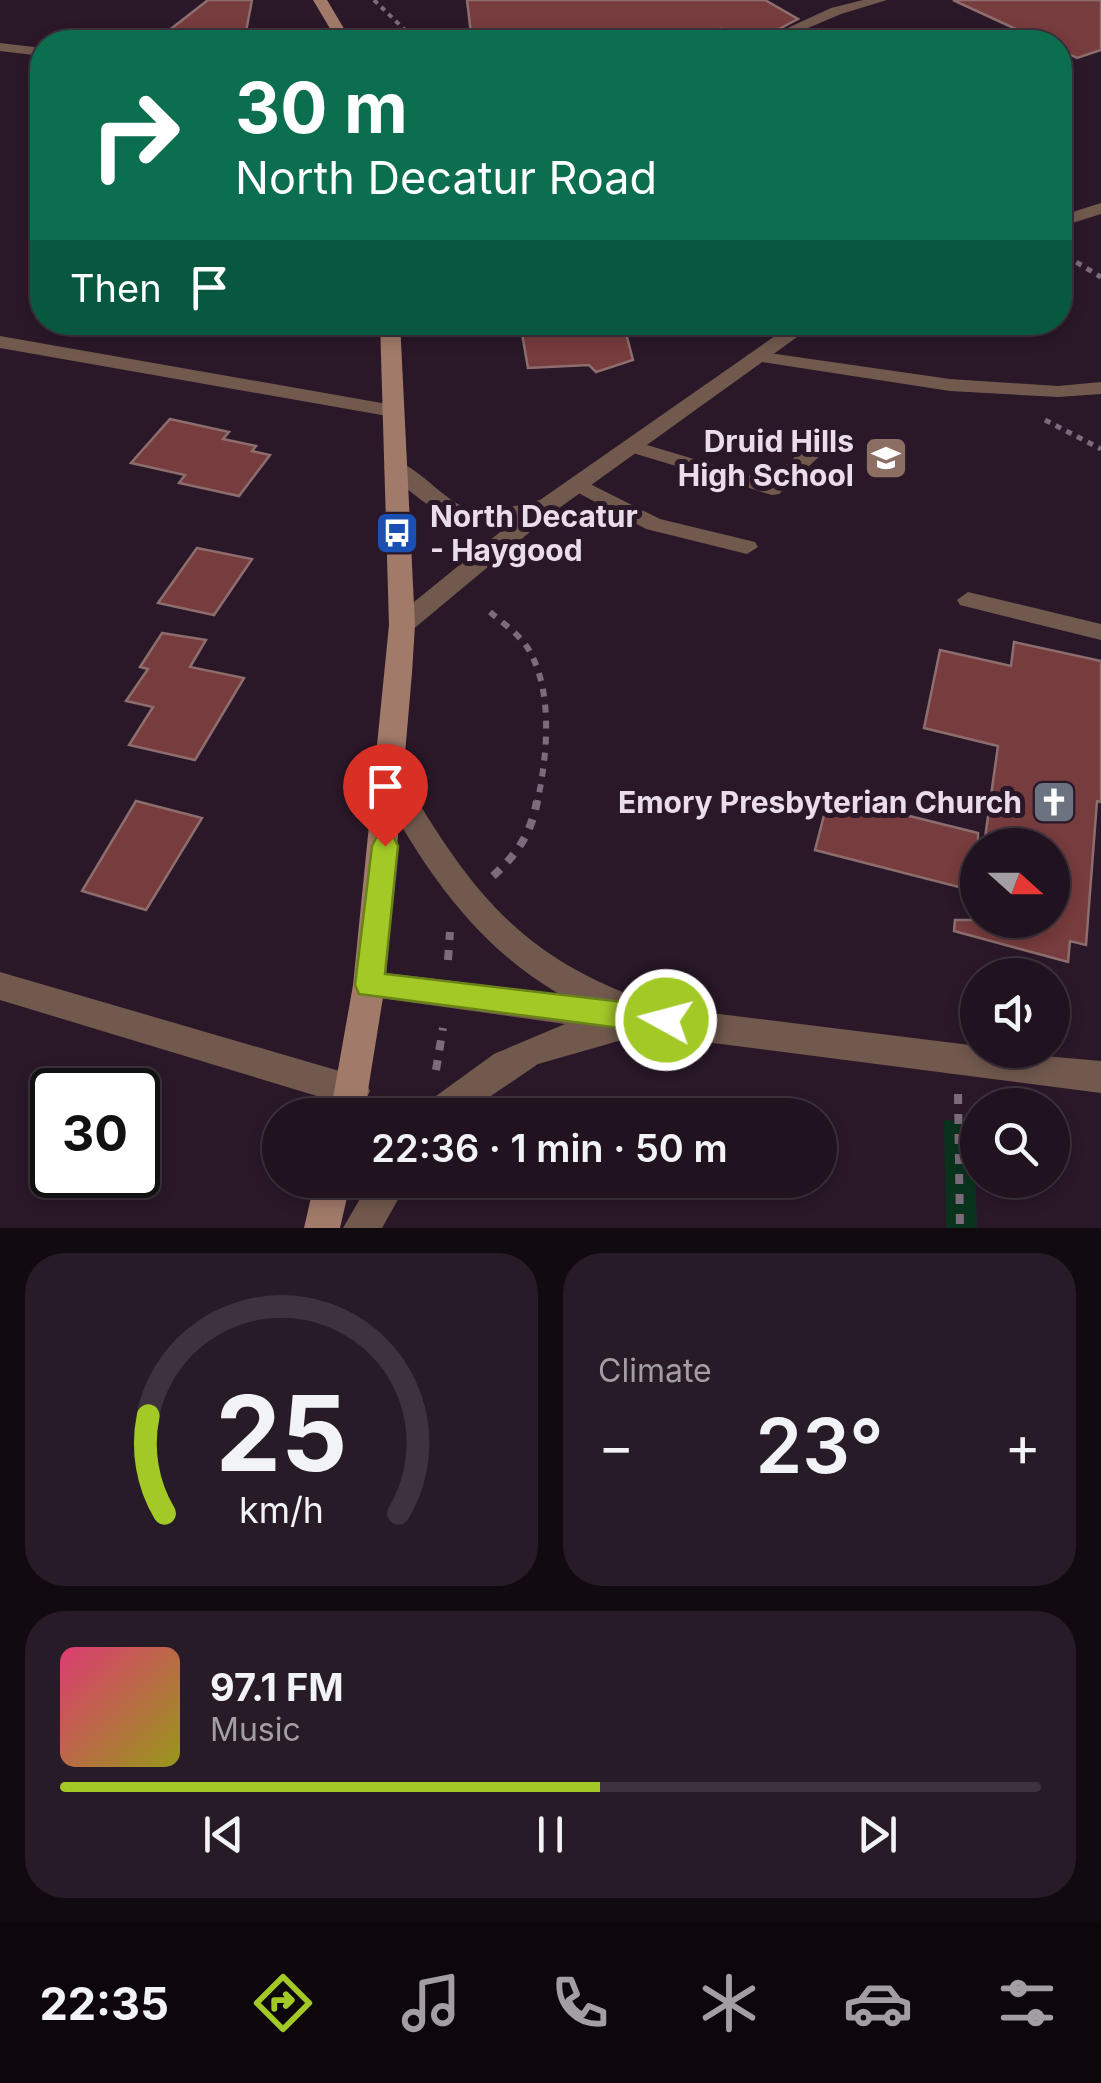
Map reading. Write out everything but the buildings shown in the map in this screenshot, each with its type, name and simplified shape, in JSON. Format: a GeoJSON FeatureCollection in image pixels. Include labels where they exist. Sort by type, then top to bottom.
{"type":"FeatureCollection","features":[{"type":"Feature","properties":{"kind":"main road"},"geometry":{"type":"LineString","coordinates":[[320,0],[337,30]]}},
{"type":"Feature","properties":{"kind":"main road"},"geometry":{"type":"LineString","coordinates":[[351,1098],[369,985],[391,782],[402,625],[390,335]]}},
{"type":"Feature","properties":{"kind":"main road"},"geometry":{"type":"LineString","coordinates":[[322,1228],[329,1198]]}},
{"type":"Feature","properties":{"kind":"street"},"geometry":{"type":"LineString","coordinates":[[793,30],[880,0]]}},
{"type":"Feature","properties":{"kind":"street"},"geometry":{"type":"LineString","coordinates":[[0,47],[30,51]]}},
{"type":"Feature","properties":{"kind":"street"},"geometry":{"type":"LineString","coordinates":[[1072,218],[1101,208]]}},
{"type":"Feature","properties":{"kind":"street"},"geometry":{"type":"LineString","coordinates":[[402,625],[547,506],[788,335]]}},
{"type":"Feature","properties":{"kind":"street"},"geometry":{"type":"LineString","coordinates":[[0,342],[393,411]]}},
{"type":"Feature","properties":{"kind":"street"},"geometry":{"type":"LineString","coordinates":[[395,467],[448,512],[484,519],[547,506]]}},
{"type":"Feature","properties":{"kind":"street"},"geometry":{"type":"LineString","coordinates":[[391,782],[458,913],[490,928],[578,991],[666,1020]]}},
{"type":"Feature","properties":{"kind":"street"},"geometry":{"type":"LineString","coordinates":[[369,985],[1101,1077]]}},
{"type":"Feature","properties":{"kind":"street"},"geometry":{"type":"LineString","coordinates":[[0,986],[335,1098]]}},
{"type":"Feature","properties":{"kind":"street"},"geometry":{"type":"LineString","coordinates":[[443,1098],[528,1050],[574,1034],[666,1020]]}},
{"type":"Feature","properties":{"kind":"street"},"geometry":{"type":"LineString","coordinates":[[362,1228],[381,1198]]}},
{"type":"Feature","properties":{"kind":"lane"},"geometry":{"type":"LineString","coordinates":[[755,356],[883,378],[967,387],[1060,392],[1101,388]]}},
{"type":"Feature","properties":{"kind":"lane"},"geometry":{"type":"LineString","coordinates":[[630,446],[772,489],[830,436]]}},
{"type":"Feature","properties":{"kind":"lane"},"geometry":{"type":"LineString","coordinates":[[578,484],[653,524],[748,548]]}},
{"type":"Feature","properties":{"kind":"lane"},"geometry":{"type":"LineString","coordinates":[[968,600],[1101,632]]}},
{"type":"Feature","properties":{"kind":"lane"},"geometry":{"type":"LineString","coordinates":[[1060,623],[1101,615]]}},
{"type":"Feature","properties":{"kind":"path"},"geometry":{"type":"LineString","coordinates":[[374,0],[404,30]]}},
{"type":"Feature","properties":{"kind":"path"},"geometry":{"type":"LineString","coordinates":[[1072,260],[1101,277]]}},
{"type":"Feature","properties":{"kind":"path"},"geometry":{"type":"LineString","coordinates":[[1038,416],[1101,450]]}},
{"type":"Feature","properties":{"kind":"path"},"geometry":{"type":"LineString","coordinates":[[447,968],[458,913],[518,853],[538,809],[544,763],[541,679],[528,649],[490,612]]}},
{"type":"Feature","properties":{"kind":"path"},"geometry":{"type":"LineString","coordinates":[[435,1098],[444,1022]]}},
{"type":"Feature","properties":{"kind":"path"},"geometry":{"type":"LineString","coordinates":[[958,1060],[960,1228]]}},
{"type":"Feature","properties":{"kind":"green space"},"geometry":{"type":"Polygon","coordinates":[[[944,1120],[960,1122],[960,1198],[976,1198],[977,1228],[946,1228],[944,1120]]]}},
{"type":"Feature","properties":{"kind":"place","name":"Druid Hills High School"},"geometry":{"type":"Point","coordinates":[886,458]}},
{"type":"Feature","properties":{"kind":"place","name":"North Decatur - Haygood"},"geometry":{"type":"Point","coordinates":[397,533]}},
{"type":"Feature","properties":{"kind":"place","name":"Emory Presbyterian Church"},"geometry":{"type":"Point","coordinates":[1054,802]}},
{"type":"Feature","properties":{"kind":"route"},"geometry":{"type":"LineString","coordinates":[[385,846],[369,985],[666,1020]]}}]}
